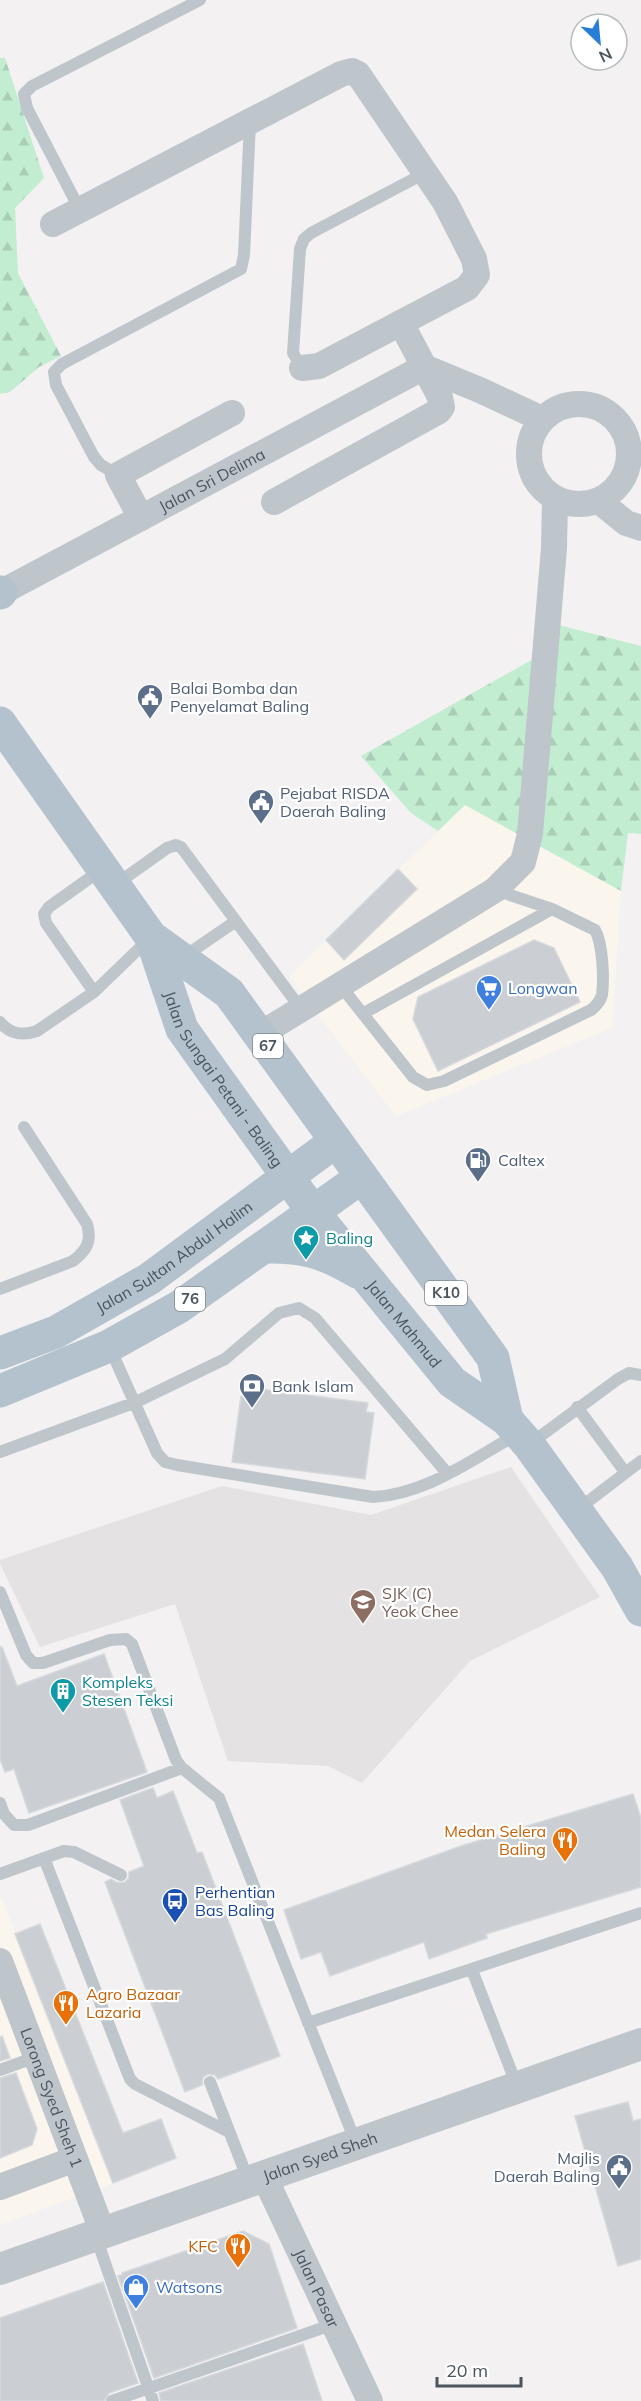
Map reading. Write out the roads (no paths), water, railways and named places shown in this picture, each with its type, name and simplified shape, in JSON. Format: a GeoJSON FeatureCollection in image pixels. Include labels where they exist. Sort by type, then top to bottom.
{"type":"FeatureCollection","features":[{"type":"Feature","properties":{"kind":"main road","name":"Jalan Sungai Petani - Baling"},"geometry":{"type":"LineString","coordinates":[[0,723],[151,937],[182,1029],[313,1212]]}},
{"type":"Feature","properties":{"kind":"main road","name":"Jalan Sungai Petani - Baling"},"geometry":{"type":"LineString","coordinates":[[151,937],[229,993],[362,1177]]}},
{"type":"Feature","properties":{"kind":"main road","name":"Jalan Sultan Abdul Halim"},"geometry":{"type":"LineString","coordinates":[[0,1353],[56,1332],[148,1279],[336,1141]]}},
{"type":"Feature","properties":{"kind":"main road","name":"76"},"geometry":{"type":"LineString","coordinates":[[0,1391],[109,1346],[179,1307],[362,1177]]}},
{"type":"Feature","properties":{"kind":"main road","name":"Jalan Mahmud"},"geometry":{"type":"LineString","coordinates":[[362,1177],[493,1358],[518,1433]]}},
{"type":"Feature","properties":{"kind":"main road","name":"Jalan Mahmud"},"geometry":{"type":"LineString","coordinates":[[313,1212],[452,1382],[518,1433],[617,1567],[641,1610]]}},
{"type":"Feature","properties":{"kind":"main road"},"geometry":{"type":"LineString","coordinates":[[264,1247],[293,1246],[334,1258],[366,1277]]}},
{"type":"Feature","properties":{"kind":"street"},"geometry":{"type":"LineString","coordinates":[[53,224],[341,74],[352,71],[362,78],[445,202],[474,259],[477,275],[467,288],[319,366],[310,369],[302,368]]}},
{"type":"Feature","properties":{"kind":"street"},"geometry":{"type":"LineString","coordinates":[[274,502],[435,415],[442,407],[442,402],[401,322]]}},
{"type":"Feature","properties":{"kind":"street"},"geometry":{"type":"LineString","coordinates":[[424,367],[542,419]]}},
{"type":"Feature","properties":{"kind":"street","name":"Jalan Sri Delima"},"geometry":{"type":"LineString","coordinates":[[0,593],[424,367]]}},
{"type":"Feature","properties":{"kind":"street"},"geometry":{"type":"LineString","coordinates":[[566,405],[594,406],[607,412],[617,421],[629,447],[629,460],[619,484],[610,494],[598,501],[586,504],[570,504],[555,499],[538,484],[529,463],[533,432],[542,419],[566,405]]}},
{"type":"Feature","properties":{"kind":"street"},"geometry":{"type":"LineString","coordinates":[[141,518],[118,475],[232,413]]}},
{"type":"Feature","properties":{"kind":"street"},"geometry":{"type":"LineString","coordinates":[[259,1035],[495,890],[523,862],[530,834],[554,548],[555,499]]}},
{"type":"Feature","properties":{"kind":"street"},"geometry":{"type":"LineString","coordinates":[[598,501],[626,523],[641,528]]}},
{"type":"Feature","properties":{"kind":"street","name":"Lorong Syed Sheh 1"},"geometry":{"type":"LineString","coordinates":[[0,1961],[75,2159],[99,2234]]}},
{"type":"Feature","properties":{"kind":"street","name":"Jalan Syed Sheh"},"geometry":{"type":"LineString","coordinates":[[0,2269],[641,2044]]}},
{"type":"Feature","properties":{"kind":"street"},"geometry":{"type":"LineString","coordinates":[[0,2187],[75,2159]]}},
{"type":"Feature","properties":{"kind":"street","name":"Jalan Pasar"},"geometry":{"type":"LineString","coordinates":[[256,2179],[334,2324],[370,2401]]}},
{"type":"Feature","properties":{"kind":"lane"},"geometry":{"type":"LineString","coordinates":[[80,210],[27,108],[24,94],[32,86],[200,0]]}},
{"type":"Feature","properties":{"kind":"lane"},"geometry":{"type":"LineString","coordinates":[[118,475],[101,465],[94,457],[56,385],[54,372],[62,364],[241,269],[244,255],[250,122]]}},
{"type":"Feature","properties":{"kind":"lane"},"geometry":{"type":"LineString","coordinates":[[302,368],[296,362],[293,353],[300,249],[304,239],[311,233],[425,173]]}},
{"type":"Feature","properties":{"kind":"lane"},"geometry":{"type":"LineString","coordinates":[[94,992],[46,923],[44,914],[49,907],[176,845],[184,850],[301,1009]]}},
{"type":"Feature","properties":{"kind":"lane"},"geometry":{"type":"LineString","coordinates":[[340,985],[413,1077],[427,1085],[444,1081],[591,1010],[598,1004],[602,995],[600,940],[590,926],[552,909],[495,890]]}},
{"type":"Feature","properties":{"kind":"lane"},"geometry":{"type":"LineString","coordinates":[[364,1013],[552,909]]}},
{"type":"Feature","properties":{"kind":"lane"},"geometry":{"type":"LineString","coordinates":[[181,958],[236,921]]}},
{"type":"Feature","properties":{"kind":"lane"},"geometry":{"type":"LineString","coordinates":[[0,1022],[13,1032],[29,1034],[37,1031],[94,992],[151,937]]}},
{"type":"Feature","properties":{"kind":"lane"},"geometry":{"type":"LineString","coordinates":[[0,1289],[73,1261],[83,1253],[90,1234],[87,1224],[24,1127]]}},
{"type":"Feature","properties":{"kind":"lane"},"geometry":{"type":"LineString","coordinates":[[0,1452],[136,1402],[225,1359],[279,1313],[300,1308],[315,1317],[447,1473]]}},
{"type":"Feature","properties":{"kind":"lane"},"geometry":{"type":"LineString","coordinates":[[109,1346],[157,1453],[165,1462],[373,1497],[393,1496],[428,1485],[518,1433],[577,1407],[629,1373],[641,1375]]}},
{"type":"Feature","properties":{"kind":"lane"},"geometry":{"type":"LineString","coordinates":[[577,1407],[625,1472]]}},
{"type":"Feature","properties":{"kind":"lane"},"geometry":{"type":"LineString","coordinates":[[576,1511],[641,1461]]}},
{"type":"Feature","properties":{"kind":"lane"},"geometry":{"type":"LineString","coordinates":[[0,1592],[26,1655],[33,1663],[43,1663],[110,1640],[126,1639],[132,1644],[176,1760],[182,1768],[219,1798],[356,2144]]}},
{"type":"Feature","properties":{"kind":"lane"},"geometry":{"type":"LineString","coordinates":[[0,1803],[4,1814],[14,1825],[28,1825],[182,1768]]}},
{"type":"Feature","properties":{"kind":"lane"},"geometry":{"type":"LineString","coordinates":[[0,1874],[64,1851],[74,1852],[121,1875]]}},
{"type":"Feature","properties":{"kind":"lane"},"geometry":{"type":"LineString","coordinates":[[44,1858],[130,2079],[135,2084],[229,2132]]}},
{"type":"Feature","properties":{"kind":"lane"},"geometry":{"type":"LineString","coordinates":[[308,2023],[641,1913]]}},
{"type":"Feature","properties":{"kind":"lane"},"geometry":{"type":"LineString","coordinates":[[472,1970],[518,2087]]}},
{"type":"Feature","properties":{"kind":"lane"},"geometry":{"type":"LineString","coordinates":[[0,2070],[36,2057]]}},
{"type":"Feature","properties":{"kind":"lane"},"geometry":{"type":"LineString","coordinates":[[210,2082],[229,2132],[256,2179]]}},
{"type":"Feature","properties":{"kind":"lane"},"geometry":{"type":"LineString","coordinates":[[99,2234],[153,2401]]}},
{"type":"Feature","properties":{"kind":"lane"},"geometry":{"type":"LineString","coordinates":[[112,2401],[334,2324]]}},
{"type":"Feature","properties":{"kind":"place","name":"Balai Bomba dan Penyelamat Baling"},"geometry":{"type":"Point","coordinates":[150,720]}},
{"type":"Feature","properties":{"kind":"place","name":"Pejabat RISDA Daerah Baling"},"geometry":{"type":"Point","coordinates":[261,825]}},
{"type":"Feature","properties":{"kind":"place","name":"Longwan"},"geometry":{"type":"Point","coordinates":[489,1011]}},
{"type":"Feature","properties":{"kind":"place","name":"Caltex"},"geometry":{"type":"Point","coordinates":[478,1183]}},
{"type":"Feature","properties":{"kind":"place","name":"Baling"},"geometry":{"type":"Point","coordinates":[306,1261]}},
{"type":"Feature","properties":{"kind":"place","name":"Bank Islam"},"geometry":{"type":"Point","coordinates":[252,1409]}},
{"type":"Feature","properties":{"kind":"place","name":"SJK (C) Yeok Chee"},"geometry":{"type":"Point","coordinates":[363,1625]}},
{"type":"Feature","properties":{"kind":"place","name":"Kompleks Stesen Teksi"},"geometry":{"type":"Point","coordinates":[63,1714]}},
{"type":"Feature","properties":{"kind":"place","name":"Medan Selera Baling"},"geometry":{"type":"Point","coordinates":[565,1863]}},
{"type":"Feature","properties":{"kind":"place","name":"Perhentian Bas Baling"},"geometry":{"type":"Point","coordinates":[175,1924]}},
{"type":"Feature","properties":{"kind":"place","name":"Agro Bazaar Lazaria"},"geometry":{"type":"Point","coordinates":[66,2026]}},
{"type":"Feature","properties":{"kind":"place","name":"Majlis Daerah Baling"},"geometry":{"type":"Point","coordinates":[619,2190]}},
{"type":"Feature","properties":{"kind":"place","name":"KFC"},"geometry":{"type":"Point","coordinates":[238,2269]}},
{"type":"Feature","properties":{"kind":"place","name":"Watsons"},"geometry":{"type":"Point","coordinates":[136,2310]}}]}
